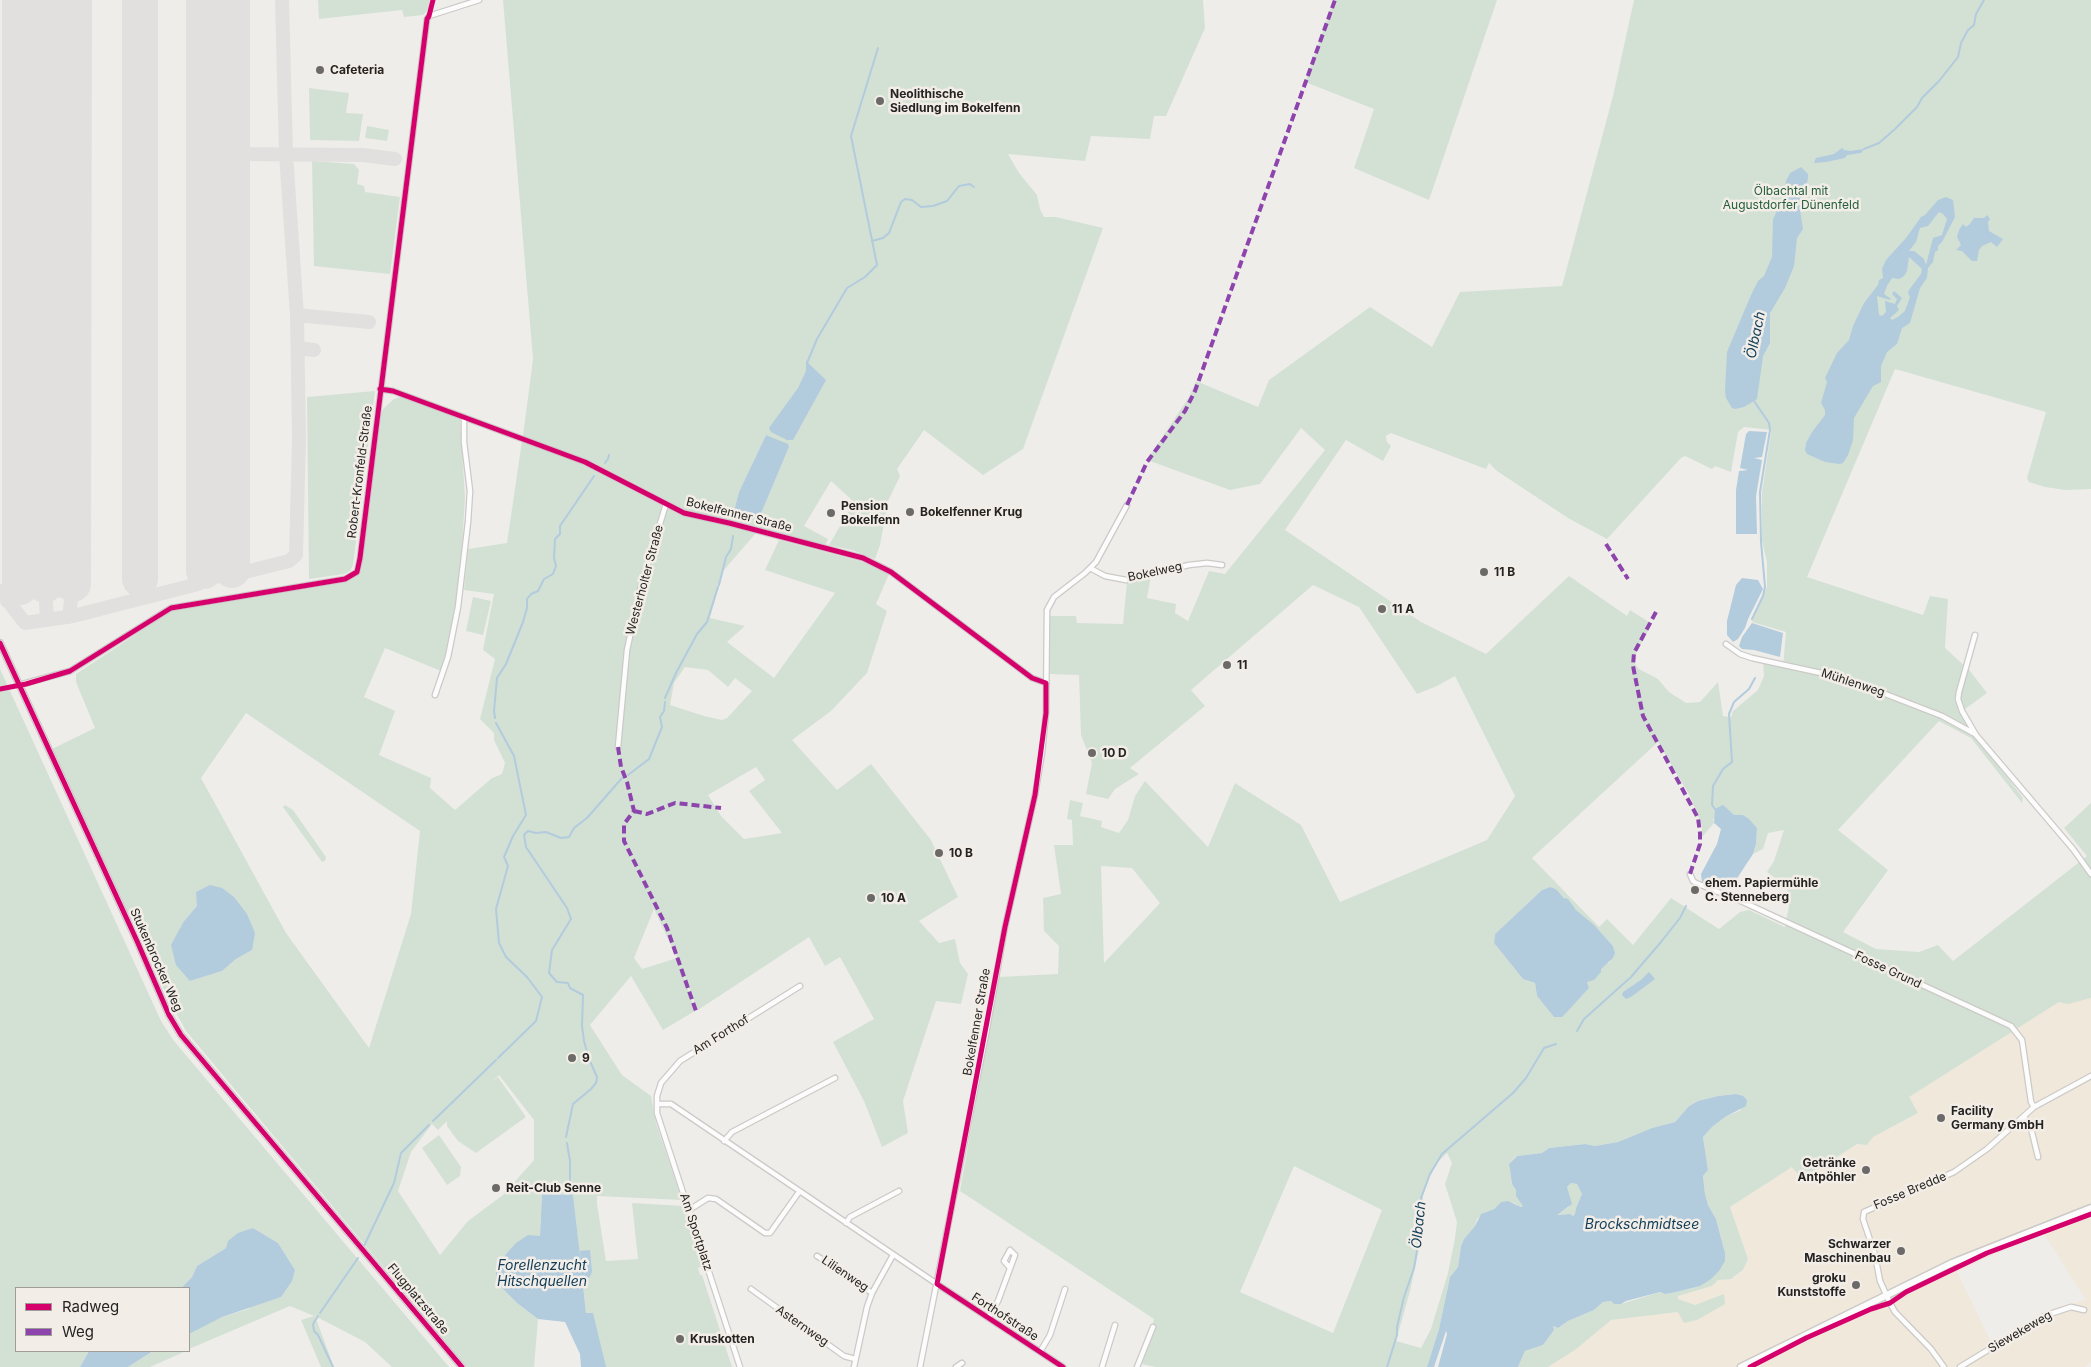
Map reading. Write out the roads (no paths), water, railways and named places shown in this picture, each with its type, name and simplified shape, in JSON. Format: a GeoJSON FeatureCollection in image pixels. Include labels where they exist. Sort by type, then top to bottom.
{"type":"FeatureCollection","features":[{"type":"Feature","properties":{"kind":"main road"},"geometry":{"type":"LineString","coordinates":[[1741,1367],[1952,1263],[2091,1208]]}},
{"type":"Feature","properties":{"kind":"street","name":"Robert-Kronfeld-Straße"},"geometry":{"type":"LineString","coordinates":[[19,685],[70,671],[171,608],[345,579],[354,575],[358,569],[360,558],[426,19],[429,16],[479,0]]}},
{"type":"Feature","properties":{"kind":"street","name":"Bokelfenner Straße"},"geometry":{"type":"LineString","coordinates":[[380,390],[393,392],[585,462],[684,513],[863,558],[891,572],[1032,678],[1046,683]]}},
{"type":"Feature","properties":{"kind":"street"},"geometry":{"type":"LineString","coordinates":[[435,695],[448,657],[458,607],[470,504],[464,442],[464,417]]}},
{"type":"Feature","properties":{"kind":"street","name":"Westerholter Straße"},"geometry":{"type":"LineString","coordinates":[[618,747],[627,650],[641,586],[666,504]]}},
{"type":"Feature","properties":{"kind":"street","name":"Bokelfenner Straße"},"geometry":{"type":"LineString","coordinates":[[920,1367],[1005,927],[1040,765],[1046,712],[1047,610],[1054,597],[1096,562],[1127,505]]}},
{"type":"Feature","properties":{"kind":"street","name":"Bokelweg"},"geometry":{"type":"LineString","coordinates":[[1090,568],[1105,576],[1126,580],[1189,565],[1207,563],[1222,565]]}},
{"type":"Feature","properties":{"kind":"street","name":"Mühlenweg"},"geometry":{"type":"LineString","coordinates":[[1976,635],[1958,699],[1962,712],[1976,734],[2073,849],[2091,874]]}},
{"type":"Feature","properties":{"kind":"street","name":"Stukenbrocker Weg"},"geometry":{"type":"LineString","coordinates":[[0,643],[169,1015],[181,1035],[359,1245]]}},
{"type":"Feature","properties":{"kind":"street","name":"Mühlenweg"},"geometry":{"type":"LineString","coordinates":[[1726,644],[1740,654],[1752,658],[1844,678],[1942,716],[1976,734]]}},
{"type":"Feature","properties":{"kind":"street","name":"Fosse Grund"},"geometry":{"type":"LineString","coordinates":[[1690,874],[1696,883],[1743,902],[2011,1026],[2022,1040],[2031,1102],[2034,1107]]}},
{"type":"Feature","properties":{"kind":"street","name":"Am Forthof"},"geometry":{"type":"LineString","coordinates":[[657,1096],[661,1083],[680,1061],[800,986]]}},
{"type":"Feature","properties":{"kind":"street","name":"Fosse Bredde"},"geometry":{"type":"LineString","coordinates":[[1886,1295],[1880,1281],[1863,1219],[1864,1212],[1954,1172],[1987,1149],[2034,1107],[2091,1076]]}},
{"type":"Feature","properties":{"kind":"street"},"geometry":{"type":"LineString","coordinates":[[724,1141],[732,1132],[835,1078]]}},
{"type":"Feature","properties":{"kind":"street","name":"Am Sportplatz"},"geometry":{"type":"LineString","coordinates":[[657,1096],[658,1113],[740,1367]]}},
{"type":"Feature","properties":{"kind":"street","name":"Forthofstraße"},"geometry":{"type":"LineString","coordinates":[[657,1104],[671,1104],[799,1192],[1063,1367]]}},
{"type":"Feature","properties":{"kind":"street"},"geometry":{"type":"LineString","coordinates":[[2024,1117],[2030,1124],[2038,1157]]}},
{"type":"Feature","properties":{"kind":"street"},"geometry":{"type":"LineString","coordinates":[[846,1223],[850,1217],[898,1191]]}},
{"type":"Feature","properties":{"kind":"street"},"geometry":{"type":"LineString","coordinates":[[689,1210],[708,1198],[716,1199],[765,1233],[770,1233],[799,1192]]}},
{"type":"Feature","properties":{"kind":"street","name":"Flugplatzstraße"},"geometry":{"type":"LineString","coordinates":[[359,1245],[462,1367]]}},
{"type":"Feature","properties":{"kind":"street"},"geometry":{"type":"LineString","coordinates":[[854,1367],[860,1330],[872,1292],[893,1255]]}},
{"type":"Feature","properties":{"kind":"street","name":"Lilienweg"},"geometry":{"type":"LineString","coordinates":[[817,1256],[872,1292]]}},
{"type":"Feature","properties":{"kind":"street"},"geometry":{"type":"LineString","coordinates":[[988,1318],[998,1301],[1010,1268]]}},
{"type":"Feature","properties":{"kind":"street","name":"Asternweg"},"geometry":{"type":"LineString","coordinates":[[750,1289],[844,1356],[855,1359]]}},
{"type":"Feature","properties":{"kind":"street"},"geometry":{"type":"LineString","coordinates":[[1040,1352],[1050,1335],[1065,1289]]}},
{"type":"Feature","properties":{"kind":"street"},"geometry":{"type":"LineString","coordinates":[[1886,1295],[1895,1312],[1931,1349],[1944,1367]]}},
{"type":"Feature","properties":{"kind":"street","name":"Siewekeweg"},"geometry":{"type":"LineString","coordinates":[[1960,1367],[2044,1316],[2071,1307],[2084,1310]]}},
{"type":"Feature","properties":{"kind":"street"},"geometry":{"type":"LineString","coordinates":[[1102,1367],[1115,1326]]}},
{"type":"Feature","properties":{"kind":"street"},"geometry":{"type":"LineString","coordinates":[[1138,1367],[1153,1327]]}},
{"type":"Feature","properties":{"kind":"street"},"geometry":{"type":"LineString","coordinates":[[956,1367],[962,1363]]}},
{"type":"Feature","properties":{"kind":"water"},"geometry":{"type":"Polygon","coordinates":[[[1842,148],[1850,151],[1864,149],[1861,153],[1847,155],[1845,158],[1814,163],[1816,158],[1834,154],[1842,148]]]}},
{"type":"Feature","properties":{"kind":"water"},"geometry":{"type":"Polygon","coordinates":[[[1801,167],[1808,174],[1808,178],[1800,210],[1803,229],[1797,238],[1794,266],[1785,288],[1770,313],[1770,343],[1763,356],[1757,399],[1744,407],[1735,409],[1732,408],[1726,398],[1725,391],[1727,352],[1751,295],[1758,281],[1764,276],[1772,257],[1773,219],[1785,195],[1786,181],[1790,173],[1801,167]]]}},
{"type":"Feature","properties":{"kind":"water"},"geometry":{"type":"Polygon","coordinates":[[[1946,197],[1953,200],[1955,217],[1938,246],[1938,250],[1935,252],[1933,262],[1928,268],[1927,278],[1920,288],[1910,323],[1902,328],[1897,344],[1887,352],[1881,366],[1881,382],[1873,386],[1854,418],[1853,440],[1848,455],[1843,463],[1840,464],[1825,462],[1807,454],[1805,450],[1806,443],[1825,415],[1825,410],[1821,403],[1827,382],[1825,378],[1837,353],[1849,340],[1853,326],[1864,303],[1878,285],[1879,280],[1883,278],[1882,269],[1886,260],[1906,238],[1921,217],[1938,200],[1946,197]],[[1939,212],[1928,226],[1920,228],[1916,242],[1909,251],[1914,251],[1924,259],[1926,265],[1933,238],[1942,235],[1947,219],[1939,212]],[[1909,257],[1907,271],[1904,276],[1899,279],[1892,278],[1887,286],[1884,294],[1891,299],[1877,296],[1879,315],[1882,316],[1886,312],[1885,301],[1895,304],[1897,299],[1892,294],[1894,291],[1902,298],[1897,306],[1899,310],[1890,318],[1892,320],[1905,311],[1910,297],[1909,290],[1921,274],[1922,269],[1909,257]]]}},
{"type":"Feature","properties":{"kind":"water"},"geometry":{"type":"Polygon","coordinates":[[[1987,215],[1990,219],[1988,222],[1989,231],[2003,239],[1997,247],[1991,242],[1982,246],[1979,250],[1977,261],[1972,261],[1962,251],[1956,250],[1961,245],[1957,237],[1959,230],[1963,224],[1966,227],[1970,224],[1974,218],[1984,218],[1987,215]]]}},
{"type":"Feature","properties":{"kind":"water"},"geometry":{"type":"Polygon","coordinates":[[[806,361],[826,380],[793,440],[787,440],[771,432],[769,428],[798,388],[806,371],[806,361]]]}},
{"type":"Feature","properties":{"kind":"water"},"geometry":{"type":"Polygon","coordinates":[[[1749,431],[1767,432],[1762,457],[1754,458],[1762,460],[1756,496],[1757,534],[1736,534],[1736,490],[1739,471],[1748,470],[1740,468],[1746,434],[1749,431]]]}},
{"type":"Feature","properties":{"kind":"water"},"geometry":{"type":"Polygon","coordinates":[[[766,435],[788,444],[789,447],[760,516],[756,520],[738,516],[734,511],[739,492],[766,435]]]}},
{"type":"Feature","properties":{"kind":"water"},"geometry":{"type":"Polygon","coordinates":[[[1742,578],[1758,580],[1763,589],[1745,628],[1738,639],[1733,642],[1727,635],[1727,621],[1736,585],[1742,578]]]}},
{"type":"Feature","properties":{"kind":"water"},"geometry":{"type":"Polygon","coordinates":[[[1752,623],[1783,633],[1780,657],[1742,649],[1739,646],[1742,637],[1752,623]]]}},
{"type":"Feature","properties":{"kind":"water"},"geometry":{"type":"Polygon","coordinates":[[[1723,805],[1734,815],[1743,815],[1749,819],[1757,828],[1753,854],[1732,886],[1723,888],[1702,882],[1701,874],[1717,844],[1721,829],[1714,823],[1715,809],[1723,805]]]}},
{"type":"Feature","properties":{"kind":"water"},"geometry":{"type":"Polygon","coordinates":[[[210,885],[222,888],[234,897],[247,914],[255,933],[252,950],[236,959],[222,971],[190,981],[176,965],[171,945],[184,921],[197,906],[196,892],[210,885]]]}},
{"type":"Feature","properties":{"kind":"water"},"geometry":{"type":"Polygon","coordinates":[[[1550,887],[1556,889],[1564,898],[1568,899],[1576,910],[1594,925],[1613,946],[1615,953],[1594,980],[1587,982],[1589,988],[1562,1017],[1554,1017],[1537,996],[1535,983],[1523,979],[1494,943],[1495,934],[1542,890],[1550,887]]]}},
{"type":"Feature","properties":{"kind":"water"},"geometry":{"type":"Polygon","coordinates":[[[1649,972],[1655,979],[1631,997],[1626,999],[1622,995],[1623,992],[1649,972]]]}},
{"type":"Feature","properties":{"kind":"water","name":"Brockschmidtsee"},"geometry":{"type":"Polygon","coordinates":[[[1736,1094],[1743,1096],[1747,1100],[1746,1106],[1725,1117],[1703,1137],[1708,1170],[1703,1176],[1705,1194],[1708,1205],[1716,1219],[1725,1253],[1725,1261],[1711,1279],[1700,1286],[1672,1293],[1665,1294],[1660,1292],[1621,1304],[1614,1304],[1611,1301],[1603,1302],[1594,1310],[1568,1321],[1558,1328],[1553,1326],[1554,1330],[1543,1345],[1525,1351],[1518,1367],[1438,1367],[1447,1334],[1446,1331],[1434,1367],[1427,1367],[1439,1329],[1450,1277],[1458,1267],[1464,1239],[1475,1226],[1481,1214],[1494,1209],[1501,1202],[1508,1201],[1521,1207],[1523,1206],[1516,1196],[1516,1190],[1512,1184],[1509,1164],[1517,1156],[1542,1153],[1549,1148],[1585,1144],[1595,1146],[1618,1142],[1652,1128],[1675,1122],[1689,1106],[1698,1101],[1736,1094]],[[1571,1183],[1567,1187],[1572,1204],[1557,1215],[1570,1214],[1573,1216],[1575,1214],[1582,1194],[1577,1184],[1571,1183]]]}},
{"type":"Feature","properties":{"kind":"water","name":"Forellenzucht Hitschquellen"},"geometry":{"type":"Polygon","coordinates":[[[542,1194],[573,1195],[581,1264],[580,1251],[590,1250],[592,1272],[589,1278],[582,1276],[586,1313],[593,1313],[606,1367],[581,1367],[580,1354],[565,1322],[538,1319],[517,1303],[496,1282],[496,1271],[506,1254],[516,1243],[528,1235],[540,1236],[542,1194]]]}},
{"type":"Feature","properties":{"kind":"water"},"geometry":{"type":"Polygon","coordinates":[[[253,1228],[278,1243],[295,1270],[292,1281],[281,1297],[222,1317],[190,1333],[190,1287],[182,1287],[192,1277],[197,1266],[226,1248],[228,1241],[238,1233],[253,1228]]]}},
{"type":"Feature","properties":{"kind":"water"},"geometry":{"type":"Polygon","coordinates":[[[88,1352],[151,1352],[128,1367],[80,1367],[88,1352]]]}},
{"type":"Feature","properties":{"kind":"waterway","name":"Ölbach"},"geometry":{"type":"LineString","coordinates":[[1864,149],[1879,143],[1895,129],[1939,81],[1958,57],[1961,43],[1968,30],[1974,25],[1976,14],[1984,0]]}},
{"type":"Feature","properties":{"kind":"waterway"},"geometry":{"type":"LineString","coordinates":[[807,363],[817,339],[847,288],[865,277],[877,265],[851,136],[878,48]]}},
{"type":"Feature","properties":{"kind":"waterway"},"geometry":{"type":"LineString","coordinates":[[872,241],[883,238],[889,233],[901,202],[905,199],[912,200],[921,207],[933,206],[947,201],[959,186],[970,184],[974,187]]}},
{"type":"Feature","properties":{"kind":"waterway","name":"Ölbach"},"geometry":{"type":"LineString","coordinates":[[1752,619],[1763,596],[1765,587],[1761,542],[1760,492],[1770,430],[1769,423],[1754,401]]}},
{"type":"Feature","properties":{"kind":"waterway"},"geometry":{"type":"LineString","coordinates":[[605,463],[609,455]]}},
{"type":"Feature","properties":{"kind":"waterway"},"geometry":{"type":"LineString","coordinates":[[495,718],[497,678],[506,664],[523,622],[527,608],[527,599],[531,594],[538,591],[544,579],[553,574],[556,566],[554,558],[555,539],[560,534],[560,526],[594,476]]}},
{"type":"Feature","properties":{"kind":"waterway"},"geometry":{"type":"LineString","coordinates":[[719,585],[726,557],[731,549],[733,536]]}},
{"type":"Feature","properties":{"kind":"waterway"},"geometry":{"type":"LineString","coordinates":[[665,698],[697,634],[707,622],[718,587]]}},
{"type":"Feature","properties":{"kind":"waterway","name":"Ölbach"},"geometry":{"type":"LineString","coordinates":[[1715,809],[1712,805],[1713,786],[1723,769],[1732,762],[1729,714],[1734,702],[1749,689],[1755,678]]}},
{"type":"Feature","properties":{"kind":"waterway"},"geometry":{"type":"LineString","coordinates":[[628,775],[649,759],[662,727],[660,717],[664,711],[665,702]]}},
{"type":"Feature","properties":{"kind":"waterway"},"geometry":{"type":"LineString","coordinates":[[496,723],[514,756],[526,815],[513,836],[504,857],[508,866],[496,909],[499,943],[506,957],[527,977],[542,997],[536,1021],[498,1058]]}},
{"type":"Feature","properties":{"kind":"waterway"},"geometry":{"type":"LineString","coordinates":[[566,1137],[573,1104],[591,1089],[596,1083],[597,1077],[584,1041],[582,1026],[583,995],[570,988],[568,983],[557,982],[549,973],[552,950],[571,919],[567,908],[526,847],[524,835],[528,831],[536,833],[546,832],[561,838],[569,837],[574,828],[587,818],[622,778]]}},
{"type":"Feature","properties":{"kind":"waterway","name":"Ölbach"},"geometry":{"type":"LineString","coordinates":[[1577,1031],[1584,1019],[1631,977],[1680,918],[1686,906]]}},
{"type":"Feature","properties":{"kind":"waterway","name":"Ölbach"},"geometry":{"type":"LineString","coordinates":[[1387,1367],[1397,1335],[1404,1297],[1414,1268],[1420,1233],[1421,1198],[1430,1174],[1442,1154],[1513,1093],[1526,1078],[1544,1048],[1556,1044]]}},
{"type":"Feature","properties":{"kind":"waterway"},"geometry":{"type":"LineString","coordinates":[[433,1121],[496,1060]]}},
{"type":"Feature","properties":{"kind":"waterway"},"geometry":{"type":"LineString","coordinates":[[364,1246],[394,1183],[401,1153],[429,1125]]}},
{"type":"Feature","properties":{"kind":"waterway"},"geometry":{"type":"LineString","coordinates":[[567,1143],[570,1161],[570,1195]]}},
{"type":"Feature","properties":{"kind":"waterway"},"geometry":{"type":"LineString","coordinates":[[320,1313],[358,1258]]}},
{"type":"Feature","properties":{"kind":"waterway"},"geometry":{"type":"LineString","coordinates":[[318,1316],[313,1324],[314,1331],[318,1335],[333,1367]]}},
{"type":"Feature","properties":{"kind":"place","name":"Cafeteria"},"geometry":{"type":"Point","coordinates":[320,70]}},
{"type":"Feature","properties":{"kind":"place","name":"Neolithische Siedlung im Bokelfenn"},"geometry":{"type":"Point","coordinates":[880,101]}},
{"type":"Feature","properties":{"kind":"place","name":"Bokelfenner Krug"},"geometry":{"type":"Point","coordinates":[910,512]}},
{"type":"Feature","properties":{"kind":"place","name":"Pension Bokelfenn"},"geometry":{"type":"Point","coordinates":[831,513]}},
{"type":"Feature","properties":{"kind":"place","name":"11 B"},"geometry":{"type":"Point","coordinates":[1484,572]}},
{"type":"Feature","properties":{"kind":"place","name":"11 A"},"geometry":{"type":"Point","coordinates":[1382,609]}},
{"type":"Feature","properties":{"kind":"place","name":"11"},"geometry":{"type":"Point","coordinates":[1227,665]}},
{"type":"Feature","properties":{"kind":"place","name":"10 D"},"geometry":{"type":"Point","coordinates":[1092,753]}},
{"type":"Feature","properties":{"kind":"place","name":"10 B"},"geometry":{"type":"Point","coordinates":[939,853]}},
{"type":"Feature","properties":{"kind":"place","name":"ehem. Papiermühle C. Stenneberg"},"geometry":{"type":"Point","coordinates":[1695,890]}},
{"type":"Feature","properties":{"kind":"place","name":"10 A"},"geometry":{"type":"Point","coordinates":[871,898]}},
{"type":"Feature","properties":{"kind":"place","name":"9"},"geometry":{"type":"Point","coordinates":[572,1058]}},
{"type":"Feature","properties":{"kind":"place","name":"Facility Germany GmbH"},"geometry":{"type":"Point","coordinates":[1941,1118]}},
{"type":"Feature","properties":{"kind":"place","name":"Getränke Antpöhler"},"geometry":{"type":"Point","coordinates":[1866,1170]}},
{"type":"Feature","properties":{"kind":"place","name":"Reit-Club Senne"},"geometry":{"type":"Point","coordinates":[496,1188]}},
{"type":"Feature","properties":{"kind":"place","name":"Schwarzer Maschinenbau"},"geometry":{"type":"Point","coordinates":[1901,1251]}},
{"type":"Feature","properties":{"kind":"place","name":"groku Kunststoffe"},"geometry":{"type":"Point","coordinates":[1856,1285]}},
{"type":"Feature","properties":{"kind":"place","name":"Kruskotten"},"geometry":{"type":"Point","coordinates":[680,1339]}},
{"type":"Feature","properties":{"kind":"park label","name":"Ölbachtal mit Augustdorfer Dünenfeld"},"geometry":{"type":"Point","coordinates":[1791,198]}}]}
